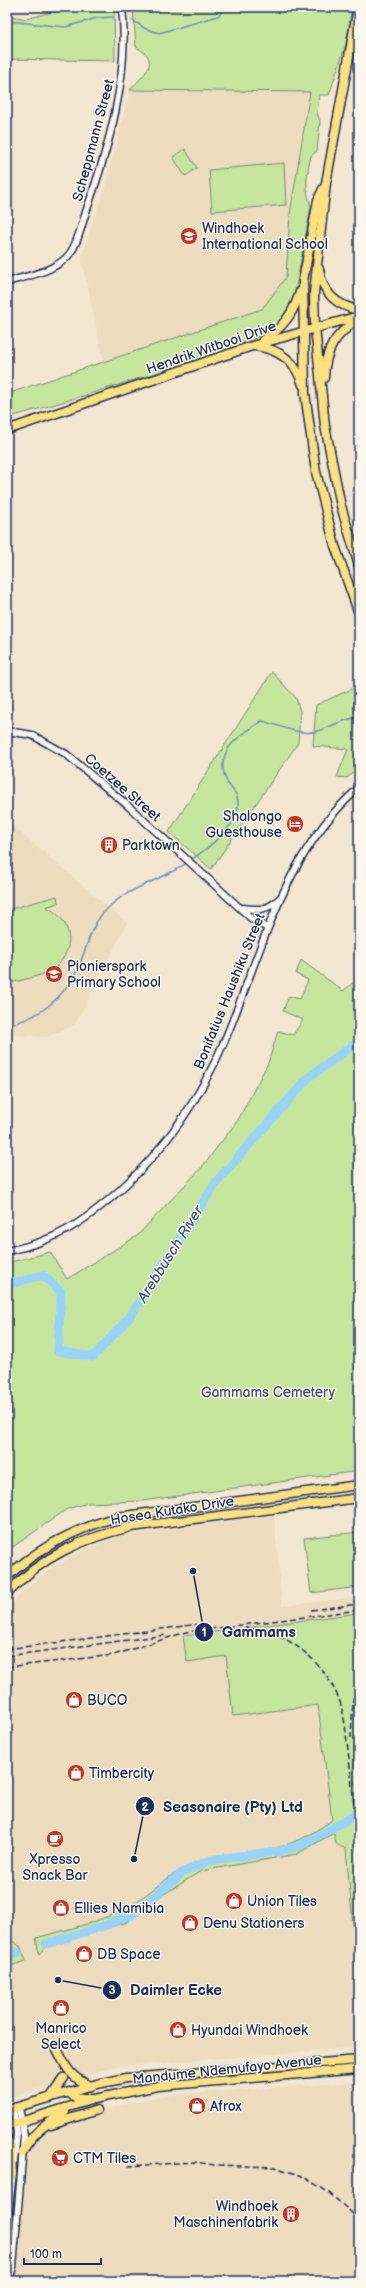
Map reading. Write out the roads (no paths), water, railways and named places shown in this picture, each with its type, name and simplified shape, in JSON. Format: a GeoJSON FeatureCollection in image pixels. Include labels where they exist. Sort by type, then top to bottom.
{"type":"FeatureCollection","features":[{"type":"Feature","properties":{"kind":"main road"},"geometry":{"type":"LineString","coordinates":[[358,10],[326,183],[317,254],[315,327],[323,413],[341,506],[359,566]]}},
{"type":"Feature","properties":{"kind":"main road"},"geometry":{"type":"LineString","coordinates":[[252,346],[286,322],[295,306],[303,281],[318,200],[326,183]]}},
{"type":"Feature","properties":{"kind":"main road"},"geometry":{"type":"LineString","coordinates":[[317,254],[320,276],[329,294],[336,301],[348,308],[359,310]]}},
{"type":"Feature","properties":{"kind":"main road"},"geometry":{"type":"LineString","coordinates":[[303,281],[305,393],[316,472],[335,546],[359,614]]}},
{"type":"Feature","properties":{"kind":"main road","name":"Hendrik Witbooi Drive"},"geometry":{"type":"LineString","coordinates":[[7,430],[72,409],[252,346],[315,327],[359,316]]}},
{"type":"Feature","properties":{"kind":"main road"},"geometry":{"type":"LineString","coordinates":[[323,413],[324,364],[327,352],[339,333],[359,320]]}},
{"type":"Feature","properties":{"kind":"main road"},"geometry":{"type":"LineString","coordinates":[[252,346],[276,351],[290,361],[301,378],[305,393]]}},
{"type":"Feature","properties":{"kind":"main road","name":"Hendrik Witbooi Drive"},"geometry":{"type":"LineString","coordinates":[[7,424],[72,409]]}},
{"type":"Feature","properties":{"kind":"main road","name":"Hosea Kutako Drive"},"geometry":{"type":"LineString","coordinates":[[7,1577],[35,1553],[63,1536],[87,1526],[117,1517],[359,1485]]}},
{"type":"Feature","properties":{"kind":"main road","name":"Hosea Kutako Drive"},"geometry":{"type":"LineString","coordinates":[[7,1594],[28,1574],[55,1554],[75,1544],[112,1531],[131,1527],[359,1498]]}},
{"type":"Feature","properties":{"kind":"main road"},"geometry":{"type":"LineString","coordinates":[[56,2047],[71,2075],[78,2081],[91,2086]]}},
{"type":"Feature","properties":{"kind":"main road","name":"Mandume Ndemufayo Avenue"},"geometry":{"type":"LineString","coordinates":[[13,2108],[91,2086],[141,2074],[359,2060]]}},
{"type":"Feature","properties":{"kind":"main road","name":"Mandume Ndemufayo Avenue"},"geometry":{"type":"LineString","coordinates":[[7,2126],[94,2099],[158,2086],[359,2069]]}},
{"type":"Feature","properties":{"kind":"main road"},"geometry":{"type":"LineString","coordinates":[[141,2074],[144,2083],[158,2086]]}},
{"type":"Feature","properties":{"kind":"main road"},"geometry":{"type":"LineString","coordinates":[[50,2098],[64,2078]]}},
{"type":"Feature","properties":{"kind":"main road"},"geometry":{"type":"LineString","coordinates":[[69,2093],[75,2098],[94,2099]]}},
{"type":"Feature","properties":{"kind":"main road"},"geometry":{"type":"LineString","coordinates":[[22,2153],[32,2137],[41,2128],[72,2107]]}},
{"type":"Feature","properties":{"kind":"main road"},"geometry":{"type":"LineString","coordinates":[[41,2128],[97,2110]]}},
{"type":"Feature","properties":{"kind":"main road"},"geometry":{"type":"LineString","coordinates":[[7,2138],[11,2147],[12,2175]]}},
{"type":"Feature","properties":{"kind":"street","name":"Scheppmann Street"},"geometry":{"type":"LineString","coordinates":[[7,282],[59,264],[73,248],[100,170],[119,89],[124,40],[122,7]]}},
{"type":"Feature","properties":{"kind":"street","name":"Coetzee Street"},"geometry":{"type":"LineString","coordinates":[[7,731],[32,735],[57,747],[101,782],[242,908],[252,919],[267,928]]}},
{"type":"Feature","properties":{"kind":"street","name":"Bonifatius Haushiku Street"},"geometry":{"type":"LineString","coordinates":[[7,1251],[53,1237],[83,1222],[138,1174],[186,1116],[224,1043],[260,943],[299,860],[314,835],[343,802],[359,788]]}},
{"type":"Feature","properties":{"kind":"street"},"geometry":{"type":"LineString","coordinates":[[242,908],[256,910],[266,909],[284,893]]}},
{"type":"Feature","properties":{"kind":"street"},"geometry":{"type":"LineString","coordinates":[[252,919],[260,931],[260,943]]}},
{"type":"Feature","properties":{"kind":"street"},"geometry":{"type":"LineString","coordinates":[[8,2278],[13,2267],[22,2153],[19,2123],[13,2108]]}},
{"type":"Feature","properties":{"kind":"street"},"geometry":{"type":"LineString","coordinates":[[7,2226],[19,2123]]}},
{"type":"Feature","properties":{"kind":"waterway"},"geometry":{"type":"LineString","coordinates":[[132,20],[146,29],[159,33],[218,16],[227,7]]}},
{"type":"Feature","properties":{"kind":"waterway"},"geometry":{"type":"LineString","coordinates":[[7,21],[66,27],[97,18],[113,17]]}},
{"type":"Feature","properties":{"kind":"waterway"},"geometry":{"type":"LineString","coordinates":[[191,860],[215,841],[236,816],[238,806],[237,797],[227,782],[223,762],[230,746],[244,733],[262,721],[291,730],[307,733],[321,730],[359,717]]}},
{"type":"Feature","properties":{"kind":"waterway"},"geometry":{"type":"LineString","coordinates":[[7,1025],[29,1018],[49,1006],[58,998],[78,968],[96,922],[107,909],[116,901],[135,889],[178,869],[188,862]]}},
{"type":"Feature","properties":{"kind":"waterway","name":"Arebbusch River"},"geometry":{"type":"LineString","coordinates":[[7,1285],[43,1275],[61,1292],[58,1351],[93,1357],[129,1318],[217,1181],[309,1077],[359,1041]]}},
{"type":"Feature","properties":{"kind":"waterway"},"geometry":{"type":"LineString","coordinates":[[46,1944],[98,1928],[133,1914],[182,1873],[210,1860],[279,1851],[302,1845],[359,1813]]}},
{"type":"Feature","properties":{"kind":"waterway"},"geometry":{"type":"LineString","coordinates":[[7,1956],[18,1953]]}},
{"type":"Feature","properties":{"kind":"railway"},"geometry":{"type":"LineString","coordinates":[[311,1610],[359,1604]]}},
{"type":"Feature","properties":{"kind":"railway"},"geometry":{"type":"LineString","coordinates":[[7,1667],[114,1655],[186,1632],[359,1610]]}},
{"type":"Feature","properties":{"kind":"railway"},"geometry":{"type":"LineString","coordinates":[[7,1649],[200,1624]]}},
{"type":"Feature","properties":{"kind":"railway"},"geometry":{"type":"LineString","coordinates":[[244,1628],[260,1630],[290,1642],[315,1662],[333,1687],[340,1702],[344,1720],[359,1850]]}},
{"type":"Feature","properties":{"kind":"railway"},"geometry":{"type":"LineString","coordinates":[[7,1656],[166,1635]]}},
{"type":"Feature","properties":{"kind":"railway"},"geometry":{"type":"LineString","coordinates":[[351,1738],[353,1700],[359,1677]]}},
{"type":"Feature","properties":{"kind":"railway"},"geometry":{"type":"LineString","coordinates":[[357,1845],[359,1870]]}},
{"type":"Feature","properties":{"kind":"railway"},"geometry":{"type":"LineString","coordinates":[[128,2166],[196,2162],[214,2165],[275,2167],[302,2176],[328,2192],[352,2213],[359,2224]]}},
{"type":"Feature","properties":{"kind":"place","name":"Windhoek International School"},"geometry":{"type":"Point","coordinates":[189,236]}},
{"type":"Feature","properties":{"kind":"place","name":"Shalongo Guesthouse"},"geometry":{"type":"Point","coordinates":[295,824]}},
{"type":"Feature","properties":{"kind":"place","name":"Parktown"},"geometry":{"type":"Point","coordinates":[109,845]}},
{"type":"Feature","properties":{"kind":"place","name":"Pionierspark Primary School"},"geometry":{"type":"Point","coordinates":[54,974]}},
{"type":"Feature","properties":{"kind":"place","name":"Gammams"},"geometry":{"type":"Point","coordinates":[193,1571]}},
{"type":"Feature","properties":{"kind":"place","name":"BUCO"},"geometry":{"type":"Point","coordinates":[74,1700]}},
{"type":"Feature","properties":{"kind":"place","name":"Timbercity"},"geometry":{"type":"Point","coordinates":[76,1773]}},
{"type":"Feature","properties":{"kind":"place","name":"Xpresso Snack Bar"},"geometry":{"type":"Point","coordinates":[55,1839]}},
{"type":"Feature","properties":{"kind":"place","name":"Seasonaire (Pty) Ltd"},"geometry":{"type":"Point","coordinates":[134,1859]}},
{"type":"Feature","properties":{"kind":"place","name":"Union Tiles"},"geometry":{"type":"Point","coordinates":[234,1901]}},
{"type":"Feature","properties":{"kind":"place","name":"Ellies Namibia"},"geometry":{"type":"Point","coordinates":[61,1908]}},
{"type":"Feature","properties":{"kind":"place","name":"Denu Stationers"},"geometry":{"type":"Point","coordinates":[190,1923]}},
{"type":"Feature","properties":{"kind":"place","name":"DB Space"},"geometry":{"type":"Point","coordinates":[84,1954]}},
{"type":"Feature","properties":{"kind":"place","name":"Daimler Ecke"},"geometry":{"type":"Point","coordinates":[58,1980]}},
{"type":"Feature","properties":{"kind":"place","name":"Manrico Select"},"geometry":{"type":"Point","coordinates":[61,2008]}},
{"type":"Feature","properties":{"kind":"place","name":"Hyundai Windhoek"},"geometry":{"type":"Point","coordinates":[178,2030]}},
{"type":"Feature","properties":{"kind":"place","name":"Afrox"},"geometry":{"type":"Point","coordinates":[197,2106]}},
{"type":"Feature","properties":{"kind":"place","name":"CTM Tiles"},"geometry":{"type":"Point","coordinates":[60,2158]}},
{"type":"Feature","properties":{"kind":"place","name":"Windhoek Maschinenfabrik"},"geometry":{"type":"Point","coordinates":[291,2214]}},
{"type":"Feature","properties":{"kind":"park label","name":"Gammams Cemetery"},"geometry":{"type":"Point","coordinates":[268,1392]}}]}
